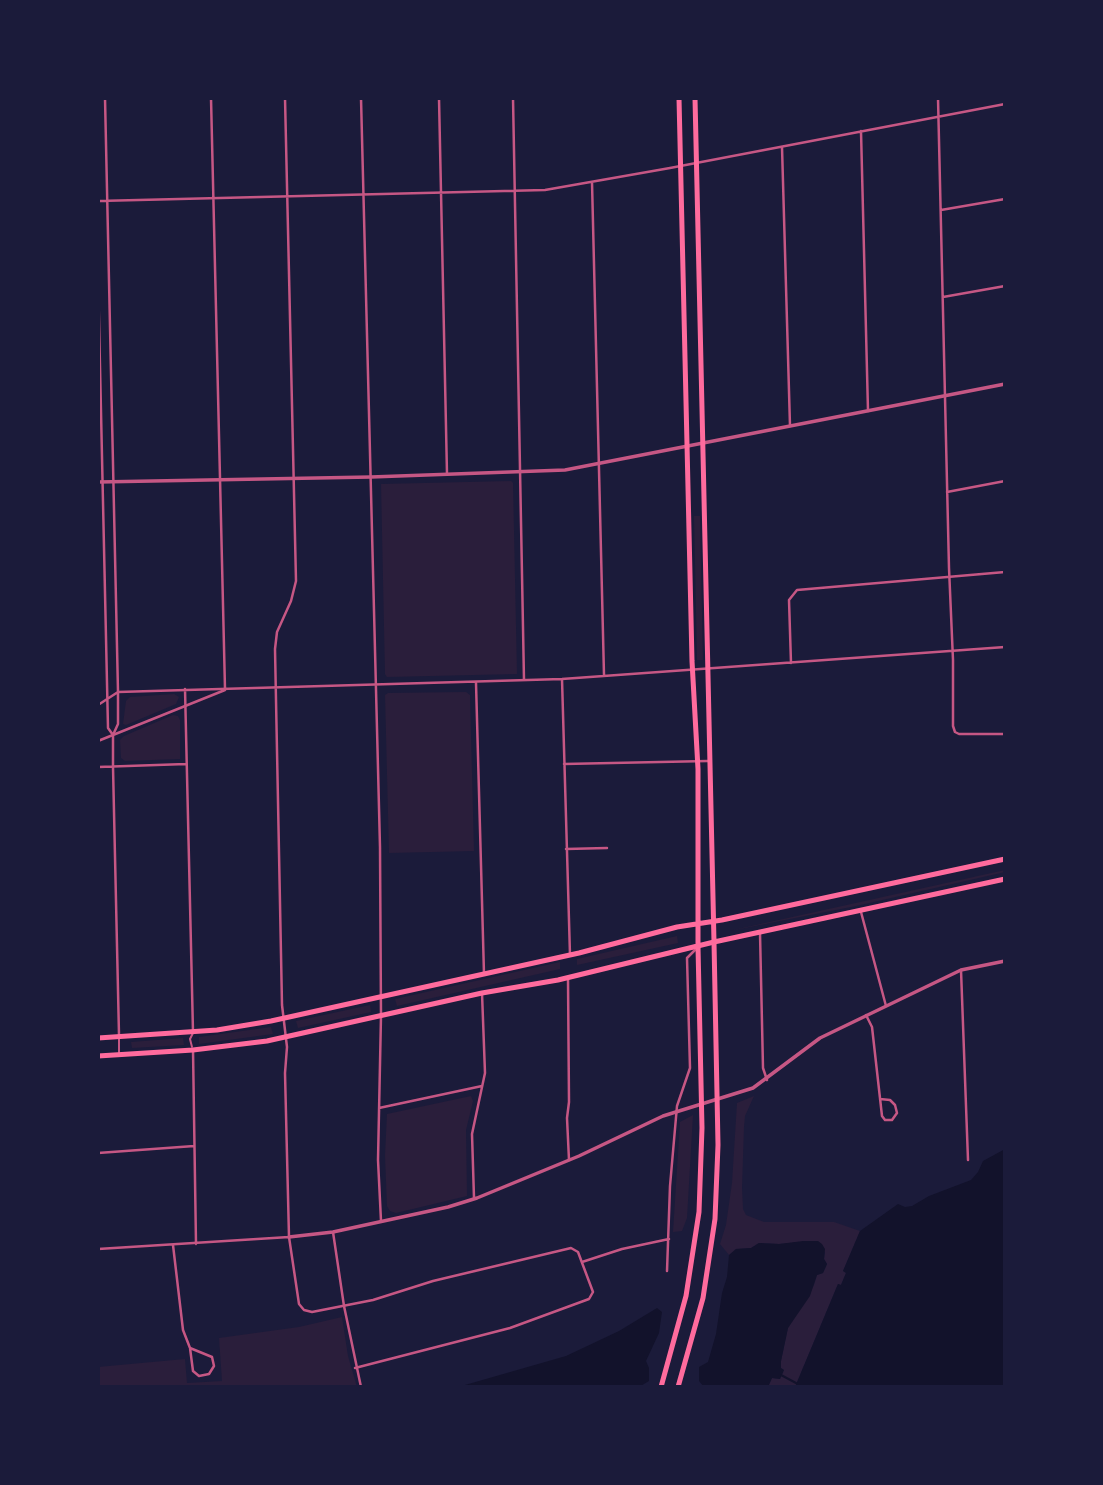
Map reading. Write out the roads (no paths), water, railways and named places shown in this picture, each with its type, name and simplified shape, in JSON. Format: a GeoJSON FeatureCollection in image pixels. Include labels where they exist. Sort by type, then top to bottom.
{"type":"FeatureCollection","features":[{"type":"Feature","properties":{"kind":"main road"},"geometry":{"type":"LineString","coordinates":[[661,1387],[683,1309],[694,1253],[700,1204],[702,1146],[697,923],[698,761],[693,670],[679,98]]}},
{"type":"Feature","properties":{"kind":"main road"},"geometry":{"type":"LineString","coordinates":[[678,1387],[701,1307],[715,1219],[718,1145],[695,98]]}},
{"type":"Feature","properties":{"kind":"main road"},"geometry":{"type":"LineString","coordinates":[[98,1038],[239,1027],[570,955],[697,923],[714,922],[1005,859]]}},
{"type":"Feature","properties":{"kind":"main road"},"geometry":{"type":"LineString","coordinates":[[98,1056],[193,1050],[286,1037],[1005,879]]}},
{"type":"Feature","properties":{"kind":"street"},"geometry":{"type":"LineString","coordinates":[[105,98],[118,692],[118,724],[113,735],[113,767],[119,1037]]}},
{"type":"Feature","properties":{"kind":"street"},"geometry":{"type":"LineString","coordinates":[[211,98],[225,689]]}},
{"type":"Feature","properties":{"kind":"street"},"geometry":{"type":"LineString","coordinates":[[285,98],[296,581],[291,601],[277,632],[275,649],[289,1237],[299,1304],[306,1312],[344,1306],[568,1248],[577,1250],[593,1292],[589,1299],[510,1328],[355,1368]]}},
{"type":"Feature","properties":{"kind":"street"},"geometry":{"type":"LineString","coordinates":[[361,98],[382,997],[378,1160],[381,1220]]}},
{"type":"Feature","properties":{"kind":"street"},"geometry":{"type":"LineString","coordinates":[[439,98],[447,474]]}},
{"type":"Feature","properties":{"kind":"street"},"geometry":{"type":"LineString","coordinates":[[513,98],[524,680]]}},
{"type":"Feature","properties":{"kind":"street"},"geometry":{"type":"LineString","coordinates":[[938,98],[953,726],[959,734],[1005,734]]}},
{"type":"Feature","properties":{"kind":"street"},"geometry":{"type":"LineString","coordinates":[[98,201],[554,188],[1005,104]]}},
{"type":"Feature","properties":{"kind":"street"},"geometry":{"type":"LineString","coordinates":[[860,131],[868,411]]}},
{"type":"Feature","properties":{"kind":"street"},"geometry":{"type":"LineString","coordinates":[[782,147],[790,426]]}},
{"type":"Feature","properties":{"kind":"street"},"geometry":{"type":"LineString","coordinates":[[592,182],[604,676]]}},
{"type":"Feature","properties":{"kind":"street"},"geometry":{"type":"LineString","coordinates":[[941,210],[1005,199]]}},
{"type":"Feature","properties":{"kind":"street"},"geometry":{"type":"LineString","coordinates":[[98,276],[102,448],[100,482],[108,728],[113,735]]}},
{"type":"Feature","properties":{"kind":"street"},"geometry":{"type":"LineString","coordinates":[[942,297],[1005,286]]}},
{"type":"Feature","properties":{"kind":"street"},"geometry":{"type":"LineString","coordinates":[[100,482],[565,470],[1005,384]]}},
{"type":"Feature","properties":{"kind":"street"},"geometry":{"type":"LineString","coordinates":[[101,411],[113,410]]}},
{"type":"Feature","properties":{"kind":"street"},"geometry":{"type":"LineString","coordinates":[[102,448],[113,448]]}},
{"type":"Feature","properties":{"kind":"street"},"geometry":{"type":"LineString","coordinates":[[947,492],[1005,481]]}},
{"type":"Feature","properties":{"kind":"street"},"geometry":{"type":"LineString","coordinates":[[791,663],[789,602],[795,591],[1005,572]]}},
{"type":"Feature","properties":{"kind":"street"},"geometry":{"type":"LineString","coordinates":[[98,705],[118,692],[562,679],[1005,647]]}},
{"type":"Feature","properties":{"kind":"street"},"geometry":{"type":"LineString","coordinates":[[562,679],[570,955]]}},
{"type":"Feature","properties":{"kind":"street"},"geometry":{"type":"LineString","coordinates":[[476,682],[484,974]]}},
{"type":"Feature","properties":{"kind":"street"},"geometry":{"type":"LineString","coordinates":[[185,689],[193,1032]]}},
{"type":"Feature","properties":{"kind":"street"},"geometry":{"type":"LineString","coordinates":[[98,741],[225,689]]}},
{"type":"Feature","properties":{"kind":"street"},"geometry":{"type":"LineString","coordinates":[[564,764],[711,761]]}},
{"type":"Feature","properties":{"kind":"street"},"geometry":{"type":"LineString","coordinates":[[98,767],[187,764]]}},
{"type":"Feature","properties":{"kind":"street"},"geometry":{"type":"LineString","coordinates":[[566,849],[607,848]]}},
{"type":"Feature","properties":{"kind":"street"},"geometry":{"type":"LineString","coordinates":[[861,912],[886,1006]]}},
{"type":"Feature","properties":{"kind":"street"},"geometry":{"type":"LineString","coordinates":[[760,933],[763,1068],[766,1080]]}},
{"type":"Feature","properties":{"kind":"street"},"geometry":{"type":"LineString","coordinates":[[667,1271],[677,1111],[690,1068],[687,958],[698,947]]}},
{"type":"Feature","properties":{"kind":"street"},"geometry":{"type":"LineString","coordinates":[[98,1249],[333,1232],[474,1199],[677,1111],[737,1093],[766,1080],[809,1045],[886,1006],[961,970],[1005,961]]}},
{"type":"Feature","properties":{"kind":"street"},"geometry":{"type":"LineString","coordinates":[[961,970],[968,1160]]}},
{"type":"Feature","properties":{"kind":"street"},"geometry":{"type":"LineString","coordinates":[[568,977],[569,1160]]}},
{"type":"Feature","properties":{"kind":"street"},"geometry":{"type":"LineString","coordinates":[[474,1199],[472,1134],[485,1073],[482,993]]}},
{"type":"Feature","properties":{"kind":"street"},"geometry":{"type":"LineString","coordinates":[[866,1016],[872,1029],[880,1100],[883,1119],[889,1121],[895,1118],[895,1105],[890,1101],[880,1100]]}},
{"type":"Feature","properties":{"kind":"street"},"geometry":{"type":"LineString","coordinates":[[193,1050],[196,1244]]}},
{"type":"Feature","properties":{"kind":"street"},"geometry":{"type":"LineString","coordinates":[[379,1108],[482,1086]]}},
{"type":"Feature","properties":{"kind":"street"},"geometry":{"type":"LineString","coordinates":[[98,1153],[194,1146]]}},
{"type":"Feature","properties":{"kind":"street"},"geometry":{"type":"LineString","coordinates":[[333,1232],[355,1368],[361,1387]]}},
{"type":"Feature","properties":{"kind":"street"},"geometry":{"type":"LineString","coordinates":[[582,1262],[622,1249],[668,1239]]}},
{"type":"Feature","properties":{"kind":"street"},"geometry":{"type":"LineString","coordinates":[[173,1245],[182,1324],[190,1348],[193,1371],[201,1376],[209,1374],[214,1366],[212,1357],[190,1348]]}},
{"type":"Feature","properties":{"kind":"lane"},"geometry":{"type":"LineString","coordinates":[[193,1032],[190,1039],[193,1050]]}},
{"type":"Feature","properties":{"kind":"lane"},"geometry":{"type":"LineString","coordinates":[[119,1037],[119,1055]]}},
{"type":"Feature","properties":{"kind":"waterway"},"geometry":{"type":"LineString","coordinates":[[781,1375],[796,1383]]}}]}
